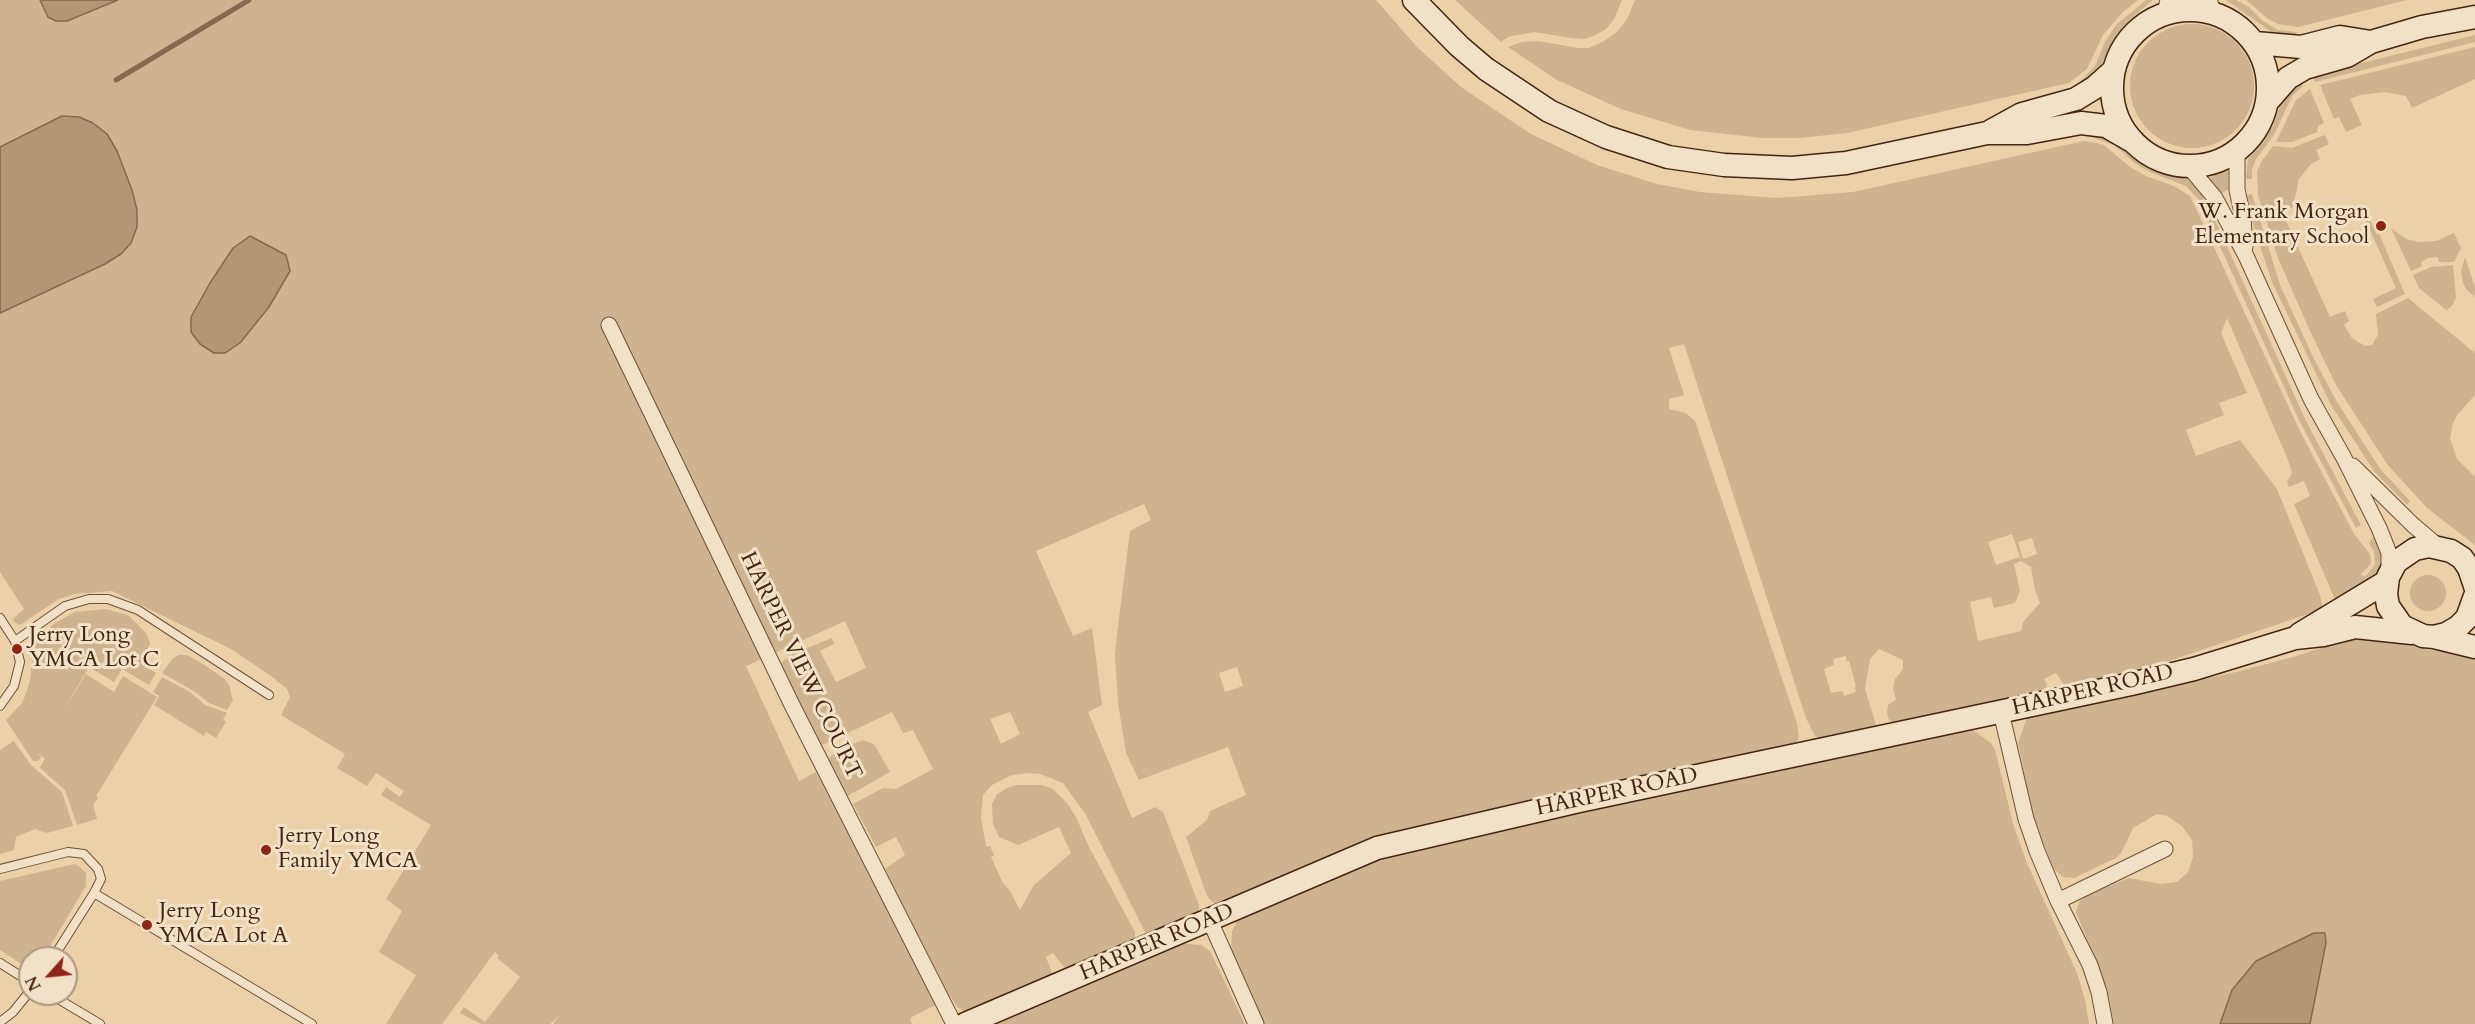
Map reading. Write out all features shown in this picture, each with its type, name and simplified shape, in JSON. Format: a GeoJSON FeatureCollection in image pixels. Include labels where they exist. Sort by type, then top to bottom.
{"type":"FeatureCollection","features":[{"type":"Feature","properties":{"kind":"main road"},"geometry":{"type":"LineString","coordinates":[[1414,0],[1485,69],[1549,111],[1606,137],[1668,157],[1724,165],[1792,168],[1846,163],[1987,133],[2027,133],[2081,123],[2106,126],[2132,141],[2149,155],[2168,164],[2189,167],[2214,163],[2236,152],[2251,138],[2268,102],[2288,78],[2305,68],[2347,56],[2371,42],[2422,27],[2475,17]]}},
{"type":"Feature","properties":{"kind":"main road"},"geometry":{"type":"LineString","coordinates":[[2132,141],[2118,120],[2112,96],[2113,70],[2120,51],[2131,35],[2167,6],[2189,9],[2211,6],[2237,25],[2255,43],[2266,72],[2268,102]]}},
{"type":"Feature","properties":{"kind":"main road"},"geometry":{"type":"LineString","coordinates":[[2255,43],[2301,47],[2340,37],[2371,42]]}},
{"type":"Feature","properties":{"kind":"main road"},"geometry":{"type":"LineString","coordinates":[[1987,133],[2022,114],[2076,99],[2094,88],[2113,70]]}},
{"type":"Feature","properties":{"kind":"main road"},"geometry":{"type":"LineString","coordinates":[[2439,547],[2462,558],[2469,568],[2475,586]]}},
{"type":"Feature","properties":{"kind":"main road","name":"HARPER ROAD"},"geometry":{"type":"LineString","coordinates":[[2295,638],[2388,577],[2404,554],[2415,549],[2439,547]]}},
{"type":"Feature","properties":{"kind":"main road"},"geometry":{"type":"LineString","coordinates":[[2388,577],[2388,606],[2402,626],[2423,635],[2446,634],[2458,627],[2467,618],[2475,596]]}},
{"type":"Feature","properties":{"kind":"main road","name":"HARPER ROAD"},"geometry":{"type":"LineString","coordinates":[[965,1024],[1377,848],[1580,801],[2194,669],[2295,638],[2355,627],[2423,635],[2475,648]]}},
{"type":"Feature","properties":{"kind":"street"},"geometry":{"type":"LineString","coordinates":[[2236,152],[2237,190],[2246,256]]}},
{"type":"Feature","properties":{"kind":"street"},"geometry":{"type":"LineString","coordinates":[[2189,167],[2215,198],[2246,256],[2302,381],[2379,528],[2388,553],[2388,577]]}},
{"type":"Feature","properties":{"kind":"street","name":"HARPER VIEW COURT"},"geometry":{"type":"LineString","coordinates":[[609,325],[791,703],[954,1024]]}},
{"type":"Feature","properties":{"kind":"street"},"geometry":{"type":"LineString","coordinates":[[2344,458],[2439,547]]}},
{"type":"Feature","properties":{"kind":"street"},"geometry":{"type":"LineString","coordinates":[[2001,712],[2026,819],[2058,901],[2090,965],[2099,992],[2105,1024]]}},
{"type":"Feature","properties":{"kind":"street"},"geometry":{"type":"LineString","coordinates":[[2058,901],[2165,849]]}},
{"type":"Feature","properties":{"kind":"street"},"geometry":{"type":"LineString","coordinates":[[1210,921],[1256,1024]]}},
{"type":"Feature","properties":{"kind":"lane"},"geometry":{"type":"LineString","coordinates":[[15,641],[65,606],[89,599],[108,599],[138,610],[269,695]]}},
{"type":"Feature","properties":{"kind":"lane"},"geometry":{"type":"LineString","coordinates":[[0,618],[15,641],[20,662],[15,686],[0,706]]}},
{"type":"Feature","properties":{"kind":"lane"},"geometry":{"type":"LineString","coordinates":[[0,869],[68,852],[84,854],[92,861],[101,879],[61,946]]}},
{"type":"Feature","properties":{"kind":"lane"},"geometry":{"type":"LineString","coordinates":[[94,893],[312,1024]]}},
{"type":"Feature","properties":{"kind":"lane"},"geometry":{"type":"LineString","coordinates":[[0,963],[18,974]]}},
{"type":"Feature","properties":{"kind":"lane"},"geometry":{"type":"LineString","coordinates":[[0,1022],[18,1006]]}},
{"type":"Feature","properties":{"kind":"lane"},"geometry":{"type":"LineString","coordinates":[[70,1006],[100,1024]]}},
{"type":"Feature","properties":{"kind":"shaded area"},"geometry":{"type":"Polygon","coordinates":[[[0,0],[40,0],[48,17],[81,16],[118,0],[1376,0],[1417,47],[1461,87],[1531,134],[1597,165],[1657,184],[1700,192],[1777,198],[1853,192],[2084,141],[2104,145],[2130,167],[2146,176],[2174,186],[2190,196],[2300,431],[2354,534],[2370,554],[2371,564],[2361,574],[2365,577],[2375,565],[2374,552],[2369,543],[2373,537],[2383,562],[2375,576],[2337,604],[2294,504],[2310,496],[2304,481],[2289,487],[2287,482],[2292,473],[2288,460],[2227,318],[2221,333],[2247,393],[2219,403],[2224,415],[2186,430],[2196,456],[2240,440],[2277,489],[2320,595],[2323,609],[2163,663],[2065,686],[2056,673],[2044,679],[2047,684],[2045,692],[1895,724],[1889,720],[1888,705],[1896,700],[1893,689],[1895,679],[1903,669],[1903,660],[1879,649],[1870,659],[1865,689],[1877,728],[1821,740],[1815,736],[1806,718],[1684,344],[1669,348],[1684,395],[1669,399],[1669,409],[1686,413],[1695,421],[1797,723],[1799,738],[1795,745],[1412,829],[1216,906],[1207,896],[1186,837],[1207,820],[1210,811],[1246,795],[1228,747],[1139,780],[1126,753],[1118,703],[1115,655],[1130,531],[1151,520],[1144,504],[1036,551],[1073,636],[1092,628],[1102,705],[1088,712],[1132,818],[1155,807],[1163,812],[1199,905],[1198,914],[1149,935],[1145,932],[1086,815],[1063,783],[1040,774],[1012,775],[992,785],[983,795],[981,817],[986,847],[990,846],[994,855],[991,857],[1003,883],[1020,910],[1034,885],[1071,853],[1059,827],[1018,845],[999,837],[993,824],[992,804],[997,794],[1007,788],[1017,785],[1042,785],[1053,789],[1067,803],[1076,817],[1089,847],[1135,932],[1135,939],[1066,970],[1053,953],[1046,957],[1053,976],[967,1013],[957,1007],[951,997],[910,1018],[912,1024],[553,1024],[560,1015],[550,1024],[481,1024],[460,1013],[464,1007],[485,1022],[520,977],[497,958],[499,956],[495,952],[442,1024],[386,1024],[416,975],[379,952],[402,911],[386,899],[431,825],[381,795],[386,787],[400,797],[404,791],[376,773],[367,786],[337,768],[345,754],[281,715],[290,697],[287,689],[271,676],[231,649],[112,591],[75,594],[59,599],[20,625],[14,622],[13,619],[24,609],[0,572],[0,313],[106,264],[121,254],[131,243],[137,227],[137,210],[62,116],[0,147],[0,0]],[[250,236],[233,248],[191,317],[286,255],[250,236]],[[2012,534],[1988,542],[1996,565],[2020,557],[2012,534]],[[2032,538],[2018,542],[2023,559],[2037,554],[2032,538]],[[2021,561],[2014,564],[2020,591],[2015,603],[1994,608],[1991,597],[1970,602],[1978,641],[2021,631],[2023,622],[2040,603],[2031,567],[2021,561]],[[845,621],[746,666],[799,781],[816,772],[872,878],[905,855],[896,837],[876,847],[853,804],[883,788],[896,789],[933,769],[913,730],[903,733],[892,712],[825,744],[820,744],[781,663],[790,655],[832,638],[834,644],[820,651],[836,682],[866,668],[845,621]],[[1846,656],[1833,659],[1834,665],[1824,669],[1831,693],[1842,691],[1844,696],[1856,692],[1846,656]],[[1237,667],[1219,673],[1225,692],[1243,686],[1237,667]],[[1010,712],[990,719],[1001,744],[1020,734],[1010,712]]]}},
{"type":"Feature","properties":{"kind":"shaded area"},"geometry":{"type":"Polygon","coordinates":[[[40,0],[118,0],[67,21],[56,21],[48,17],[40,0]]]}},
{"type":"Feature","properties":{"kind":"shaded area"},"geometry":{"type":"Polygon","coordinates":[[[1455,0],[1622,0],[1614,19],[1606,29],[1596,35],[1584,39],[1534,32],[1508,37],[1501,42],[1455,0]]]}},
{"type":"Feature","properties":{"kind":"shaded area"},"geometry":{"type":"Polygon","coordinates":[[[1635,0],[2138,0],[2123,12],[2103,35],[2087,69],[2069,83],[1847,133],[1799,138],[1763,138],[1690,130],[1621,109],[1557,80],[1508,47],[1522,42],[1538,41],[1589,48],[1618,31],[1627,19],[1635,0]]]}},
{"type":"Feature","properties":{"kind":"shaded area"},"geometry":{"type":"Polygon","coordinates":[[[2146,0],[2153,0],[2131,18],[2118,33],[2095,76],[2076,86],[2095,66],[2105,42],[2116,25],[2146,0]]]}},
{"type":"Feature","properties":{"kind":"shaded area"},"geometry":{"type":"Polygon","coordinates":[[[2226,0],[2236,0],[2249,7],[2263,21],[2278,30],[2297,32],[2292,38],[2273,33],[2226,0]]]}},
{"type":"Feature","properties":{"kind":"shaded area"},"geometry":{"type":"Polygon","coordinates":[[[2246,0],[2407,0],[2298,27],[2278,24],[2268,19],[2246,0]]]}},
{"type":"Feature","properties":{"kind":"shaded area"},"geometry":{"type":"Polygon","coordinates":[[[2192,24],[2216,29],[2236,42],[2249,62],[2254,86],[2249,110],[2236,130],[2216,143],[2192,148],[2168,143],[2148,130],[2135,110],[2130,86],[2135,62],[2148,42],[2168,29],[2192,24]]]}},
{"type":"Feature","properties":{"kind":"shaded area"},"geometry":{"type":"Polygon","coordinates":[[[2475,35],[2475,42],[2315,82],[2313,75],[2475,35]]]}},
{"type":"Feature","properties":{"kind":"shaded area"},"geometry":{"type":"Polygon","coordinates":[[[2475,47],[2475,79],[2412,108],[2406,96],[2385,92],[2360,95],[2350,99],[2362,125],[2346,132],[2339,117],[2334,119],[2320,85],[2475,47]]]}},
{"type":"Feature","properties":{"kind":"shaded area"},"geometry":{"type":"Polygon","coordinates":[[[2300,81],[2303,86],[2292,96],[2274,135],[2256,159],[2252,179],[2246,179],[2248,159],[2273,126],[2282,100],[2300,81]]]}},
{"type":"Feature","properties":{"kind":"shaded area"},"geometry":{"type":"Polygon","coordinates":[[[2310,89],[2324,123],[2318,126],[2317,132],[2292,142],[2276,142],[2296,100],[2310,89]]]}},
{"type":"Feature","properties":{"kind":"shaded area"},"geometry":{"type":"Polygon","coordinates":[[[62,116],[79,117],[93,123],[107,134],[117,151],[132,190],[137,210],[137,227],[131,243],[121,254],[105,264],[0,313],[0,147],[62,116]]]}},
{"type":"Feature","properties":{"kind":"shaded area"},"geometry":{"type":"Polygon","coordinates":[[[2091,130],[2126,146],[2144,162],[2188,180],[2204,196],[2202,203],[2186,186],[2150,172],[2136,164],[2114,145],[2086,135],[2091,130]]]}},
{"type":"Feature","properties":{"kind":"shaded area"},"geometry":{"type":"Polygon","coordinates":[[[2325,135],[2329,144],[2316,150],[2320,159],[2311,164],[2299,179],[2293,207],[2282,212],[2330,317],[2345,311],[2349,321],[2344,325],[2352,338],[2365,346],[2372,345],[2378,335],[2376,314],[2408,298],[2475,353],[2475,395],[2458,414],[2453,423],[2450,438],[2457,459],[2475,477],[2475,545],[2427,508],[2387,464],[2336,385],[2278,258],[2258,195],[2257,172],[2261,162],[2273,146],[2292,148],[2325,135]]]}},
{"type":"Feature","properties":{"kind":"shaded area"},"geometry":{"type":"Polygon","coordinates":[[[2228,168],[2228,190],[2221,193],[2209,178],[2228,168]]]}},
{"type":"Feature","properties":{"kind":"shaded area"},"geometry":{"type":"Polygon","coordinates":[[[2252,194],[2280,285],[2314,359],[2337,402],[2381,470],[2410,501],[2407,505],[2374,471],[2331,405],[2272,282],[2244,196],[2252,194]]]}},
{"type":"Feature","properties":{"kind":"shaded area"},"geometry":{"type":"Polygon","coordinates":[[[2205,207],[2210,209],[2307,423],[2361,525],[2356,528],[2299,420],[2203,209],[2205,207]]]}},
{"type":"Feature","properties":{"kind":"shaded area"},"geometry":{"type":"Polygon","coordinates":[[[2368,216],[2377,235],[2379,234],[2405,294],[2377,307],[2373,299],[2396,288],[2364,217],[2368,216]]]}},
{"type":"Feature","properties":{"kind":"shaded area"},"geometry":{"type":"Polygon","coordinates":[[[2391,228],[2406,239],[2419,242],[2436,241],[2454,233],[2461,248],[2454,262],[2439,262],[2438,257],[2428,258],[2421,262],[2422,266],[2411,271],[2391,228]]]}},
{"type":"Feature","properties":{"kind":"shaded area"},"geometry":{"type":"Polygon","coordinates":[[[250,236],[286,255],[290,271],[269,307],[240,343],[225,353],[214,353],[200,344],[191,332],[191,317],[233,248],[250,236]]]}},
{"type":"Feature","properties":{"kind":"shaded area"},"geometry":{"type":"Polygon","coordinates":[[[2465,257],[2475,287],[2475,297],[2463,283],[2461,272],[2465,257]]]}},
{"type":"Feature","properties":{"kind":"shaded area"},"geometry":{"type":"Polygon","coordinates":[[[2453,265],[2456,298],[2452,306],[2446,310],[2419,288],[2413,275],[2431,267],[2453,265]]]}},
{"type":"Feature","properties":{"kind":"shaded area"},"geometry":{"type":"Polygon","coordinates":[[[2428,575],[2441,580],[2446,593],[2441,606],[2428,611],[2415,606],[2410,593],[2415,580],[2428,575]]]}},
{"type":"Feature","properties":{"kind":"shaded area"},"geometry":{"type":"Polygon","coordinates":[[[106,609],[128,615],[146,633],[150,643],[141,664],[156,673],[149,685],[122,669],[114,682],[89,667],[59,718],[86,674],[114,692],[123,676],[157,697],[96,796],[98,798],[93,805],[97,819],[77,825],[65,790],[40,768],[45,758],[37,754],[41,757],[38,761],[33,761],[6,720],[22,703],[27,691],[34,646],[41,635],[55,623],[75,612],[106,609]]]}},
{"type":"Feature","properties":{"kind":"shaded area"},"geometry":{"type":"Polygon","coordinates":[[[2364,634],[2386,636],[2428,650],[2475,656],[2475,1024],[2310,1024],[2326,943],[2325,933],[2256,961],[2232,990],[2220,1024],[2111,1024],[2104,981],[2076,912],[2079,902],[2087,895],[2129,878],[2161,884],[2177,882],[2188,872],[2193,857],[2192,840],[2182,826],[2167,816],[2157,814],[2133,828],[2121,853],[2116,858],[2074,878],[2063,877],[2053,868],[2032,813],[2018,743],[2027,717],[2236,672],[2293,657],[2364,634]]]}},
{"type":"Feature","properties":{"kind":"shaded area"},"geometry":{"type":"Polygon","coordinates":[[[187,655],[225,679],[233,700],[227,710],[209,703],[162,673],[173,658],[187,655]]]}},
{"type":"Feature","properties":{"kind":"shaded area"},"geometry":{"type":"Polygon","coordinates":[[[162,677],[190,692],[205,705],[227,713],[223,719],[226,722],[216,738],[206,732],[204,736],[154,705],[159,696],[153,692],[162,677]]]}},
{"type":"Feature","properties":{"kind":"shaded area"},"geometry":{"type":"Polygon","coordinates":[[[1967,726],[1991,743],[1995,750],[2014,827],[2027,863],[2077,973],[2089,1024],[1263,1024],[1231,952],[1232,931],[1237,921],[1247,913],[1408,850],[1967,726]]]}},
{"type":"Feature","properties":{"kind":"shaded area"},"geometry":{"type":"Polygon","coordinates":[[[863,740],[874,744],[890,772],[844,798],[827,761],[843,748],[863,740]]]}},
{"type":"Feature","properties":{"kind":"shaded area"},"geometry":{"type":"Polygon","coordinates":[[[14,741],[31,765],[62,792],[73,826],[47,833],[35,829],[16,837],[14,850],[0,854],[0,750],[14,741]]]}},
{"type":"Feature","properties":{"kind":"shaded area"},"geometry":{"type":"Polygon","coordinates":[[[75,864],[86,873],[86,886],[50,946],[18,946],[18,962],[0,950],[0,881],[75,864]]]}},
{"type":"Feature","properties":{"kind":"shaded area"},"geometry":{"type":"Polygon","coordinates":[[[2314,933],[2325,933],[2326,943],[2310,1024],[2220,1024],[2232,990],[2256,961],[2314,933]]]}},
{"type":"Feature","properties":{"kind":"shaded area"},"geometry":{"type":"Polygon","coordinates":[[[1178,943],[1201,945],[1210,951],[1245,1024],[992,1024],[1178,943]]]}},
{"type":"Feature","properties":{"kind":"waterway"},"geometry":{"type":"LineString","coordinates":[[116,80],[249,0]]}},
{"type":"Feature","properties":{"kind":"place","name":"W. Frank Morgan Elementary School"},"geometry":{"type":"Point","coordinates":[2381,226]}},
{"type":"Feature","properties":{"kind":"place","name":"Jerry Long YMCA Lot C"},"geometry":{"type":"Point","coordinates":[17,649]}},
{"type":"Feature","properties":{"kind":"place","name":"Jerry Long Family YMCA"},"geometry":{"type":"Point","coordinates":[266,850]}},
{"type":"Feature","properties":{"kind":"place","name":"Jerry Long YMCA Lot A"},"geometry":{"type":"Point","coordinates":[147,925]}}]}
